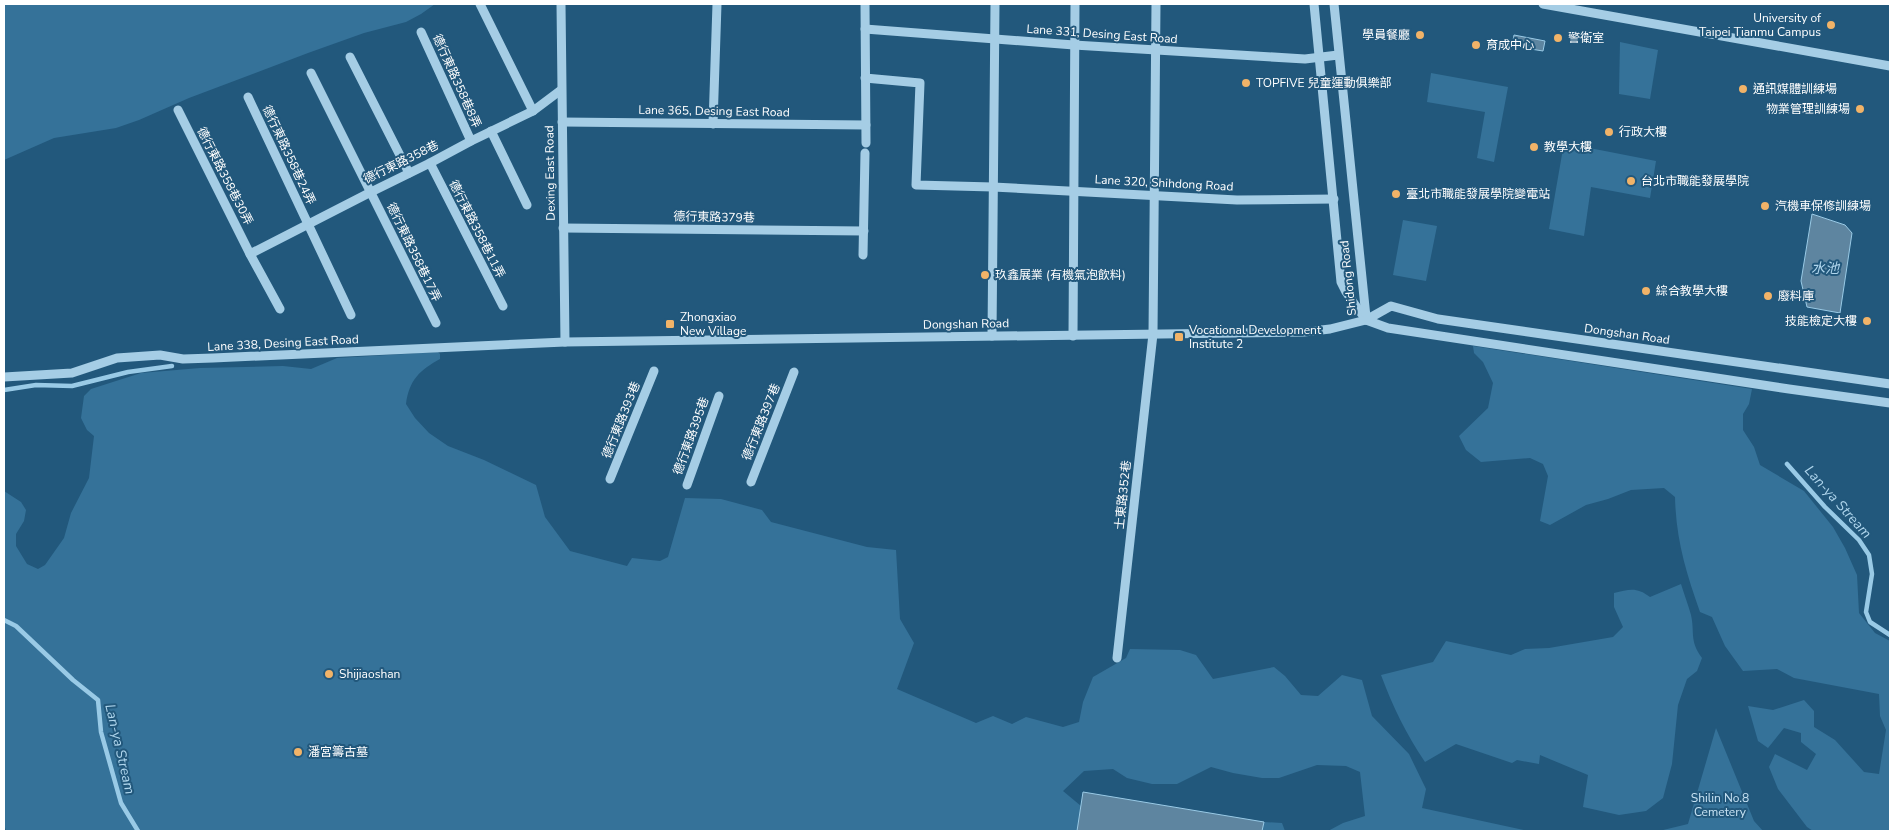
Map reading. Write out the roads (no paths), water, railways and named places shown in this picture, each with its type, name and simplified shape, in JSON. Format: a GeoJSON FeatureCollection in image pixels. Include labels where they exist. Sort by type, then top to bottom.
{"type":"FeatureCollection","features":[{"type":"Feature","properties":{"kind":"street"},"geometry":{"type":"LineString","coordinates":[[480,4],[533,111]]}},
{"type":"Feature","properties":{"kind":"street","name":"Dexing East Road"},"geometry":{"type":"LineString","coordinates":[[561,4],[565,342]]}},
{"type":"Feature","properties":{"kind":"street"},"geometry":{"type":"LineString","coordinates":[[713,124],[717,4]]}},
{"type":"Feature","properties":{"kind":"street"},"geometry":{"type":"LineString","coordinates":[[865,4],[866,143]]}},
{"type":"Feature","properties":{"kind":"street"},"geometry":{"type":"LineString","coordinates":[[992,336],[995,4]]}},
{"type":"Feature","properties":{"kind":"street"},"geometry":{"type":"LineString","coordinates":[[1073,336],[1075,4]]}},
{"type":"Feature","properties":{"kind":"street","name":"士東路352巷"},"geometry":{"type":"LineString","coordinates":[[1118,658],[1153,334],[1156,4]]}},
{"type":"Feature","properties":{"kind":"street","name":"Shidong Road"},"geometry":{"type":"LineString","coordinates":[[1314,4],[1341,282],[1366,320]]}},
{"type":"Feature","properties":{"kind":"street","name":"Shidong Road"},"geometry":{"type":"LineString","coordinates":[[1334,4],[1366,320]]}},
{"type":"Feature","properties":{"kind":"street"},"geometry":{"type":"LineString","coordinates":[[1543,4],[1890,66]]}},
{"type":"Feature","properties":{"kind":"street","name":"Lane 331, Desing East Road"},"geometry":{"type":"LineString","coordinates":[[865,29],[1074,45],[1304,59],[1338,55]]}},
{"type":"Feature","properties":{"kind":"street","name":"德行東路358巷8弄"},"geometry":{"type":"LineString","coordinates":[[421,32],[471,141]]}},
{"type":"Feature","properties":{"kind":"street"},"geometry":{"type":"LineString","coordinates":[[350,57],[410,172]]}},
{"type":"Feature","properties":{"kind":"street","name":"德行東路358巷17弄"},"geometry":{"type":"LineString","coordinates":[[312,72],[436,323]]}},
{"type":"Feature","properties":{"kind":"street","name":"Lane 320, Shihdong Road"},"geometry":{"type":"LineString","coordinates":[[865,78],[920,83],[916,185],[1154,194],[1237,200],[1334,199]]}},
{"type":"Feature","properties":{"kind":"street","name":"德行東路358巷"},"geometry":{"type":"LineString","coordinates":[[250,254],[490,131],[533,111],[562,90]]}},
{"type":"Feature","properties":{"kind":"street","name":"德行東路358巷24弄"},"geometry":{"type":"LineString","coordinates":[[248,97],[351,315]]}},
{"type":"Feature","properties":{"kind":"street","name":"德行東路358巷30弄"},"geometry":{"type":"LineString","coordinates":[[178,110],[250,254],[280,309]]}},
{"type":"Feature","properties":{"kind":"street","name":"Lane 365, Desing East Road"},"geometry":{"type":"LineString","coordinates":[[562,122],[866,125]]}},
{"type":"Feature","properties":{"kind":"street"},"geometry":{"type":"LineString","coordinates":[[490,131],[527,205]]}},
{"type":"Feature","properties":{"kind":"street"},"geometry":{"type":"LineString","coordinates":[[863,254],[865,153]]}},
{"type":"Feature","properties":{"kind":"street","name":"德行東路358巷11弄"},"geometry":{"type":"LineString","coordinates":[[430,163],[503,306]]}},
{"type":"Feature","properties":{"kind":"street","name":"德行東路379巷"},"geometry":{"type":"LineString","coordinates":[[563,228],[864,231]]}},
{"type":"Feature","properties":{"kind":"street","name":"Dongshan Road"},"geometry":{"type":"LineString","coordinates":[[565,342],[1304,332],[1330,329],[1366,320],[1391,306],[1438,319],[1890,384]]}},
{"type":"Feature","properties":{"kind":"street"},"geometry":{"type":"LineString","coordinates":[[1366,320],[1388,328],[1789,389],[1890,402]]}},
{"type":"Feature","properties":{"kind":"street","name":"Lane 338, Desing East Road"},"geometry":{"type":"LineString","coordinates":[[4,378],[72,373],[117,358],[160,355],[183,359],[565,342]]}},
{"type":"Feature","properties":{"kind":"street","name":"德行東路393巷"},"geometry":{"type":"LineString","coordinates":[[610,479],[654,371]]}},
{"type":"Feature","properties":{"kind":"street","name":"德行東路397巷"},"geometry":{"type":"LineString","coordinates":[[751,482],[794,372]]}},
{"type":"Feature","properties":{"kind":"street","name":"德行東路395巷"},"geometry":{"type":"LineString","coordinates":[[687,485],[719,396]]}},
{"type":"Feature","properties":{"kind":"water"},"geometry":{"type":"Polygon","coordinates":[[[1514,35],[1545,41],[1543,51],[1512,46],[1514,35]]]}},
{"type":"Feature","properties":{"kind":"water","name":"水池"},"geometry":{"type":"Polygon","coordinates":[[[1812,214],[1845,225],[1852,233],[1840,313],[1807,307],[1801,281],[1812,214]]]}},
{"type":"Feature","properties":{"kind":"water"},"geometry":{"type":"Polygon","coordinates":[[[1083,792],[1264,822],[1262,831],[1077,831],[1083,792]]]}},
{"type":"Feature","properties":{"kind":"waterway","name":"Lan-ya Stream"},"geometry":{"type":"LineString","coordinates":[[4,390],[36,385],[72,386],[128,372],[172,366]]}},
{"type":"Feature","properties":{"kind":"waterway","name":"Lan-ya Stream"},"geometry":{"type":"LineString","coordinates":[[1787,464],[1825,507],[1859,540],[1869,555],[1872,574],[1866,612],[1870,622],[1890,635]]}},
{"type":"Feature","properties":{"kind":"waterway","name":"Lan-ya Stream"},"geometry":{"type":"LineString","coordinates":[[4,620],[16,626],[73,680],[98,700],[101,732],[121,803],[138,831]]}},
{"type":"Feature","properties":{"kind":"place","name":"University of Taipei Tianmu Campus"},"geometry":{"type":"Point","coordinates":[1831,25]}},
{"type":"Feature","properties":{"kind":"place","name":"學員餐廳"},"geometry":{"type":"Point","coordinates":[1420,35]}},
{"type":"Feature","properties":{"kind":"place","name":"警衛室"},"geometry":{"type":"Point","coordinates":[1558,38]}},
{"type":"Feature","properties":{"kind":"place","name":"育成中心"},"geometry":{"type":"Point","coordinates":[1476,45]}},
{"type":"Feature","properties":{"kind":"place","name":"TOPFIVE 兒童運動俱樂部"},"geometry":{"type":"Point","coordinates":[1246,83]}},
{"type":"Feature","properties":{"kind":"place","name":"通訊媒體訓練場"},"geometry":{"type":"Point","coordinates":[1743,89]}},
{"type":"Feature","properties":{"kind":"place","name":"物業管理訓練場"},"geometry":{"type":"Point","coordinates":[1860,109]}},
{"type":"Feature","properties":{"kind":"place","name":"行政大樓"},"geometry":{"type":"Point","coordinates":[1609,132]}},
{"type":"Feature","properties":{"kind":"place","name":"教學大樓"},"geometry":{"type":"Point","coordinates":[1534,147]}},
{"type":"Feature","properties":{"kind":"place","name":"台北市職能發展學院"},"geometry":{"type":"Point","coordinates":[1631,181]}},
{"type":"Feature","properties":{"kind":"place","name":"臺北市職能發展學院變電站"},"geometry":{"type":"Point","coordinates":[1396,194]}},
{"type":"Feature","properties":{"kind":"place","name":"汽機車保修訓練場"},"geometry":{"type":"Point","coordinates":[1765,206]}},
{"type":"Feature","properties":{"kind":"place","name":"玖鑫展業 (有機氣泡飲料)"},"geometry":{"type":"Point","coordinates":[985,275]}},
{"type":"Feature","properties":{"kind":"place","name":"綜合教學大樓"},"geometry":{"type":"Point","coordinates":[1646,291]}},
{"type":"Feature","properties":{"kind":"place","name":"廢料庫"},"geometry":{"type":"Point","coordinates":[1768,296]}},
{"type":"Feature","properties":{"kind":"place","name":"技能檢定大樓"},"geometry":{"type":"Point","coordinates":[1867,321]}},
{"type":"Feature","properties":{"kind":"place","name":"Zhongxiao New Village"},"geometry":{"type":"Point","coordinates":[670,324]}},
{"type":"Feature","properties":{"kind":"place","name":"Vocational Development Institute 2"},"geometry":{"type":"Point","coordinates":[1179,337]}},
{"type":"Feature","properties":{"kind":"place","name":"Shijiaoshan"},"geometry":{"type":"Point","coordinates":[329,674]}},
{"type":"Feature","properties":{"kind":"place","name":"潘宮籌古墓"},"geometry":{"type":"Point","coordinates":[298,752]}},
{"type":"Feature","properties":{"kind":"park label","name":"Shilin No.8 Cemetery"},"geometry":{"type":"Point","coordinates":[1720,805]}}]}
